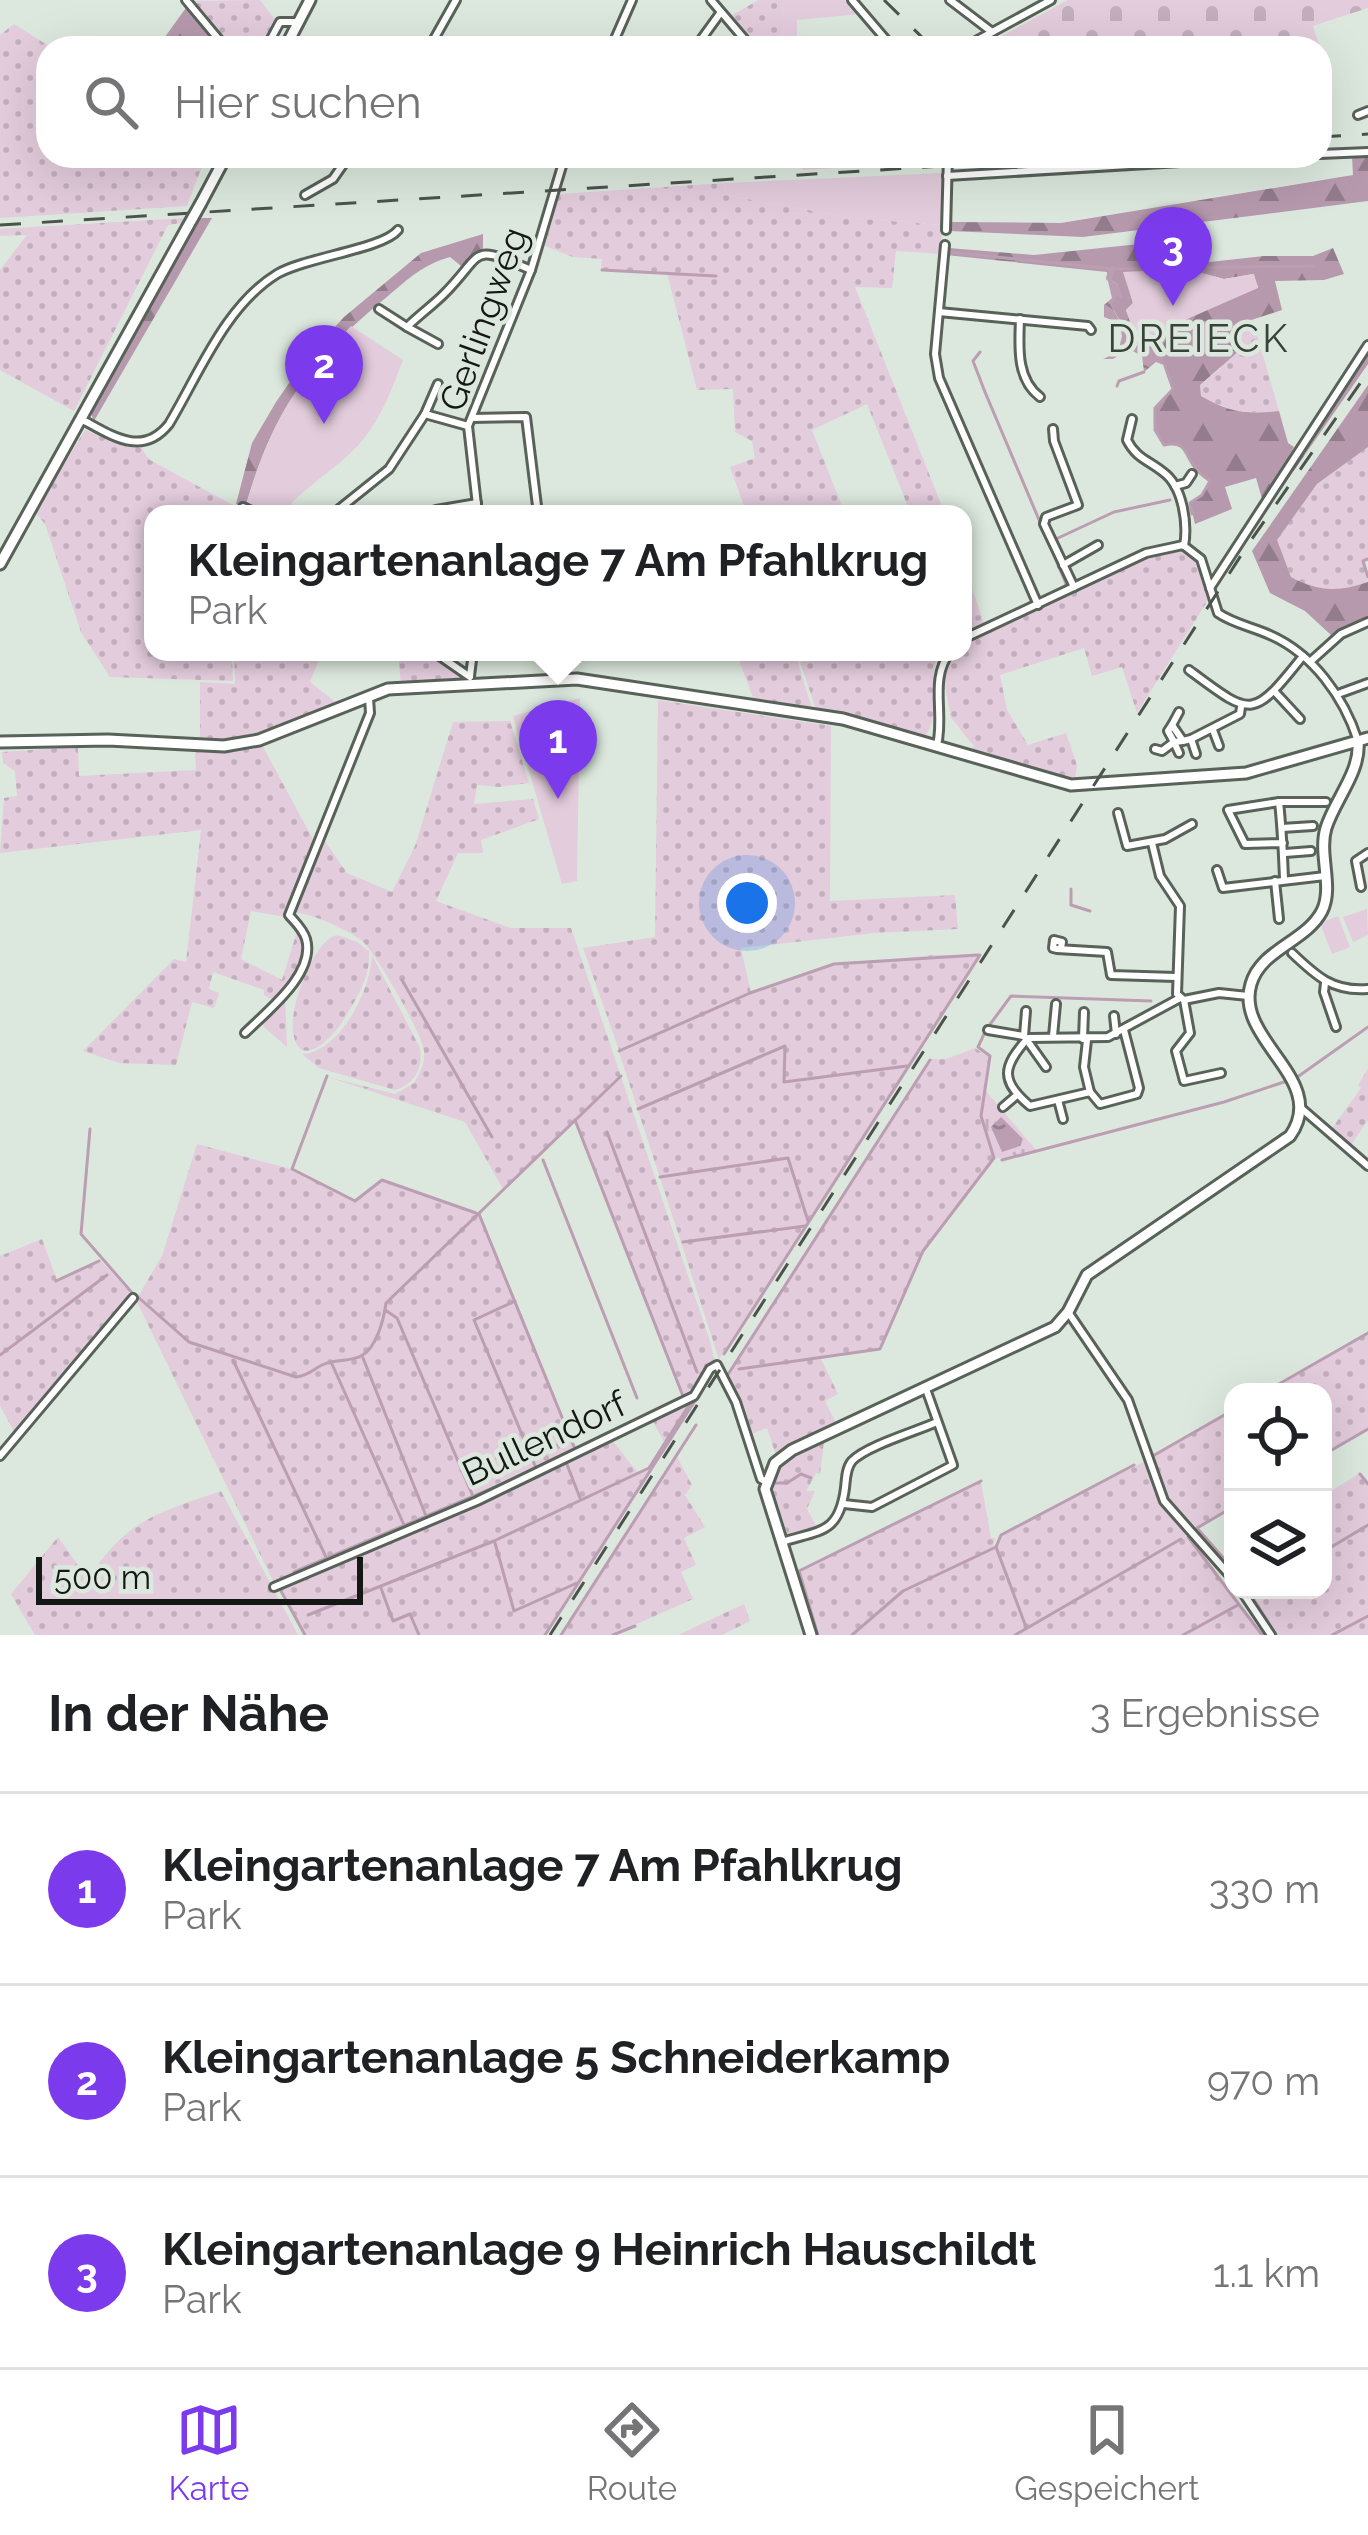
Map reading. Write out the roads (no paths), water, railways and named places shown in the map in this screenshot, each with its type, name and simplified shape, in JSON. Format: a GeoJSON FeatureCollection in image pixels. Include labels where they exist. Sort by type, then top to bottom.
{"type":"FeatureCollection","features":[{"type":"Feature","properties":{"kind":"main road"},"geometry":{"type":"LineString","coordinates":[[291,36],[310,0]]}},
{"type":"Feature","properties":{"kind":"main road"},"geometry":{"type":"LineString","coordinates":[[0,564],[220,168]]}},
{"type":"Feature","properties":{"kind":"main road"},"geometry":{"type":"LineString","coordinates":[[0,742],[108,740],[224,746],[259,740],[369,694],[409,686],[559,680],[616,683],[843,719],[1060,784],[1097,786],[1246,773],[1363,740]]}},
{"type":"Feature","properties":{"kind":"main road"},"geometry":{"type":"LineString","coordinates":[[765,1474],[793,1450],[1054,1327],[1068,1312],[1087,1275],[1290,1136],[1301,1108],[1248,995],[1260,966],[1323,909],[1325,829],[1363,740]]}},
{"type":"Feature","properties":{"kind":"main road","name":"Bullendorf"},"geometry":{"type":"LineString","coordinates":[[765,1474],[811,1635]]}},
{"type":"Feature","properties":{"kind":"street"},"geometry":{"type":"LineString","coordinates":[[187,0],[216,36]]}},
{"type":"Feature","properties":{"kind":"street"},"geometry":{"type":"LineString","coordinates":[[436,36],[456,0]]}},
{"type":"Feature","properties":{"kind":"street"},"geometry":{"type":"LineString","coordinates":[[616,36],[632,0]]}},
{"type":"Feature","properties":{"kind":"street"},"geometry":{"type":"LineString","coordinates":[[711,0],[742,36]]}},
{"type":"Feature","properties":{"kind":"street"},"geometry":{"type":"LineString","coordinates":[[852,0],[883,36]]}},
{"type":"Feature","properties":{"kind":"street"},"geometry":{"type":"LineString","coordinates":[[950,0],[992,32]]}},
{"type":"Feature","properties":{"kind":"street"},"geometry":{"type":"LineString","coordinates":[[985,36],[1051,0]]}},
{"type":"Feature","properties":{"kind":"street"},"geometry":{"type":"LineString","coordinates":[[703,36],[721,12]]}},
{"type":"Feature","properties":{"kind":"street"},"geometry":{"type":"LineString","coordinates":[[272,36],[280,22],[299,22]]}},
{"type":"Feature","properties":{"kind":"street"},"geometry":{"type":"LineString","coordinates":[[1358,115],[1368,111]]}},
{"type":"Feature","properties":{"kind":"street"},"geometry":{"type":"LineString","coordinates":[[1332,154],[1368,152]]}},
{"type":"Feature","properties":{"kind":"street"},"geometry":{"type":"LineString","coordinates":[[305,195],[333,179],[341,168]]}},
{"type":"Feature","properties":{"kind":"street","name":"Gerlingweg"},"geometry":{"type":"LineString","coordinates":[[477,503],[470,422],[531,270],[561,168]]}},
{"type":"Feature","properties":{"kind":"street"},"geometry":{"type":"LineString","coordinates":[[946,230],[948,168]]}},
{"type":"Feature","properties":{"kind":"street"},"geometry":{"type":"LineString","coordinates":[[947,176],[1081,168]]}},
{"type":"Feature","properties":{"kind":"street"},"geometry":{"type":"LineString","coordinates":[[81,419],[129,443],[157,437],[232,318],[262,285],[296,265],[392,237],[398,230]]}},
{"type":"Feature","properties":{"kind":"street"},"geometry":{"type":"LineString","coordinates":[[945,245],[935,355],[939,377],[1038,605]]}},
{"type":"Feature","properties":{"kind":"street"},"geometry":{"type":"LineString","coordinates":[[407,327],[446,293],[475,258],[493,254],[531,270]]}},
{"type":"Feature","properties":{"kind":"street"},"geometry":{"type":"LineString","coordinates":[[379,309],[438,344]]}},
{"type":"Feature","properties":{"kind":"street"},"geometry":{"type":"LineString","coordinates":[[939,312],[1088,326],[1091,330]]}},
{"type":"Feature","properties":{"kind":"street"},"geometry":{"type":"LineString","coordinates":[[417,332],[423,321],[421,313]]}},
{"type":"Feature","properties":{"kind":"street"},"geometry":{"type":"LineString","coordinates":[[1020,319],[1018,358],[1032,392],[1040,397]]}},
{"type":"Feature","properties":{"kind":"street"},"geometry":{"type":"LineString","coordinates":[[1210,588],[1368,345]]}},
{"type":"Feature","properties":{"kind":"street"},"geometry":{"type":"LineString","coordinates":[[344,505],[389,469],[425,414],[437,384]]}},
{"type":"Feature","properties":{"kind":"street"},"geometry":{"type":"LineString","coordinates":[[425,414],[470,422],[526,417],[537,505]]}},
{"type":"Feature","properties":{"kind":"street"},"geometry":{"type":"LineString","coordinates":[[1132,419],[1126,440],[1134,455],[1168,474],[1175,486],[1187,528],[1184,546]]}},
{"type":"Feature","properties":{"kind":"street"},"geometry":{"type":"LineString","coordinates":[[1053,429],[1078,505],[1044,520],[1073,587]]}},
{"type":"Feature","properties":{"kind":"street"},"geometry":{"type":"LineString","coordinates":[[1175,486],[1186,483],[1192,474]]}},
{"type":"Feature","properties":{"kind":"street"},"geometry":{"type":"LineString","coordinates":[[469,505],[477,503]]}},
{"type":"Feature","properties":{"kind":"street"},"geometry":{"type":"LineString","coordinates":[[1063,565],[1097,545]]}},
{"type":"Feature","properties":{"kind":"street"},"geometry":{"type":"LineString","coordinates":[[972,636],[1146,553],[1184,546],[1201,559],[1216,608],[1224,618],[1267,633],[1304,655],[1363,740]]}},
{"type":"Feature","properties":{"kind":"street"},"geometry":{"type":"LineString","coordinates":[[1311,662],[1341,634],[1368,622]]}},
{"type":"Feature","properties":{"kind":"street"},"geometry":{"type":"LineString","coordinates":[[1241,706],[1275,692],[1304,655]]}},
{"type":"Feature","properties":{"kind":"street"},"geometry":{"type":"LineString","coordinates":[[445,661],[470,681]]}},
{"type":"Feature","properties":{"kind":"street"},"geometry":{"type":"LineString","coordinates":[[470,681],[472,661]]}},
{"type":"Feature","properties":{"kind":"street"},"geometry":{"type":"LineString","coordinates":[[937,745],[943,716],[938,674],[945,661]]}},
{"type":"Feature","properties":{"kind":"street"},"geometry":{"type":"LineString","coordinates":[[1189,670],[1241,706]]}},
{"type":"Feature","properties":{"kind":"street"},"geometry":{"type":"LineString","coordinates":[[1336,695],[1368,683]]}},
{"type":"Feature","properties":{"kind":"street"},"geometry":{"type":"LineString","coordinates":[[1275,692],[1300,719]]}},
{"type":"Feature","properties":{"kind":"street"},"geometry":{"type":"LineString","coordinates":[[244,1033],[289,988],[307,956],[307,941],[289,915],[370,713],[369,694]]}},
{"type":"Feature","properties":{"kind":"street"},"geometry":{"type":"LineString","coordinates":[[1155,749],[1162,751],[1213,730],[1240,714],[1241,706]]}},
{"type":"Feature","properties":{"kind":"street"},"geometry":{"type":"LineString","coordinates":[[1179,712],[1172,725],[1196,754]]}},
{"type":"Feature","properties":{"kind":"street"},"geometry":{"type":"LineString","coordinates":[[1213,730],[1220,746]]}},
{"type":"Feature","properties":{"kind":"street"},"geometry":{"type":"LineString","coordinates":[[1179,753],[1183,741]]}},
{"type":"Feature","properties":{"kind":"street"},"geometry":{"type":"LineString","coordinates":[[1279,802],[1283,854],[1279,919]]}},
{"type":"Feature","properties":{"kind":"street"},"geometry":{"type":"LineString","coordinates":[[1282,843],[1245,844],[1228,810],[1279,802],[1326,802]]}},
{"type":"Feature","properties":{"kind":"street"},"geometry":{"type":"LineString","coordinates":[[1118,813],[1124,846],[1175,836],[1192,824]]}},
{"type":"Feature","properties":{"kind":"street"},"geometry":{"type":"LineString","coordinates":[[1282,828],[1313,826]]}},
{"type":"Feature","properties":{"kind":"street"},"geometry":{"type":"LineString","coordinates":[[1152,843],[1160,876],[1180,907],[1176,977],[1190,1034],[1176,1051],[1184,1081],[1221,1073]]}},
{"type":"Feature","properties":{"kind":"street"},"geometry":{"type":"LineString","coordinates":[[1283,854],[1311,851]]}},
{"type":"Feature","properties":{"kind":"street"},"geometry":{"type":"LineString","coordinates":[[1360,887],[1355,861],[1368,853]]}},
{"type":"Feature","properties":{"kind":"street"},"geometry":{"type":"LineString","coordinates":[[1217,870],[1223,888],[1324,876]]}},
{"type":"Feature","properties":{"kind":"street"},"geometry":{"type":"LineString","coordinates":[[1061,948],[1107,952],[1111,975],[1176,977]]}},
{"type":"Feature","properties":{"kind":"street"},"geometry":{"type":"LineString","coordinates":[[1292,953],[1325,983],[1349,991],[1368,989]]}},
{"type":"Feature","properties":{"kind":"street"},"geometry":{"type":"LineString","coordinates":[[1325,983],[1336,1027]]}},
{"type":"Feature","properties":{"kind":"street"},"geometry":{"type":"LineString","coordinates":[[988,1030],[1085,1040],[1120,1032],[1150,1011],[1182,999],[1219,992],[1248,995]]}},
{"type":"Feature","properties":{"kind":"street"},"geometry":{"type":"LineString","coordinates":[[1053,1036],[1056,1004]]}},
{"type":"Feature","properties":{"kind":"street"},"geometry":{"type":"LineString","coordinates":[[1026,1011],[1026,1037],[1046,1067]]}},
{"type":"Feature","properties":{"kind":"street"},"geometry":{"type":"LineString","coordinates":[[1084,1012],[1084,1067],[1090,1092],[1100,1104],[1137,1094],[1139,1088],[1114,1016]]}},
{"type":"Feature","properties":{"kind":"street"},"geometry":{"type":"LineString","coordinates":[[1026,1037],[1007,1074],[1017,1095],[1030,1106],[1090,1092]]}},
{"type":"Feature","properties":{"kind":"street"},"geometry":{"type":"LineString","coordinates":[[1003,1107],[1017,1095]]}},
{"type":"Feature","properties":{"kind":"street"},"geometry":{"type":"LineString","coordinates":[[1058,1100],[1063,1119]]}},
{"type":"Feature","properties":{"kind":"street"},"geometry":{"type":"LineString","coordinates":[[1301,1108],[1368,1166]]}},
{"type":"Feature","properties":{"kind":"street"},"geometry":{"type":"LineString","coordinates":[[0,1456],[134,1298]]}},
{"type":"Feature","properties":{"kind":"street"},"geometry":{"type":"LineString","coordinates":[[1068,1312],[1128,1400],[1164,1501],[1224,1569]]}},
{"type":"Feature","properties":{"kind":"street","name":"Bullendorf"},"geometry":{"type":"LineString","coordinates":[[274,1587],[477,1501],[694,1396],[717,1365],[765,1474]]}},
{"type":"Feature","properties":{"kind":"street"},"geometry":{"type":"LineString","coordinates":[[843,1503],[872,1507],[951,1468],[953,1461],[926,1389]]}},
{"type":"Feature","properties":{"kind":"street"},"geometry":{"type":"LineString","coordinates":[[782,1542],[832,1526],[853,1461],[937,1422]]}},
{"type":"Feature","properties":{"kind":"street"},"geometry":{"type":"LineString","coordinates":[[1247,1599],[1271,1635]]}},
{"type":"Feature","properties":{"kind":"water"},"geometry":{"type":"Polygon","coordinates":[[[1107,277],[1118,285],[1123,299],[1117,296],[1111,306],[1133,343],[1141,347],[1156,343],[1166,366],[1156,362],[1144,372],[1142,356],[1129,349],[1103,359],[1118,352],[1122,336],[1119,323],[1104,317],[1104,305],[1112,298],[1107,277]]]}},
{"type":"Feature","properties":{"kind":"water"},"geometry":{"type":"Polygon","coordinates":[[[1001,1117],[1023,1139],[1020,1146],[1002,1152],[991,1127],[1001,1117]]]}},
{"type":"Feature","properties":{"kind":"waterway"},"geometry":{"type":"LineString","coordinates":[[948,252],[1112,269],[1314,266]]}},
{"type":"Feature","properties":{"kind":"waterway"},"geometry":{"type":"LineString","coordinates":[[1109,278],[1112,269]]}},
{"type":"Feature","properties":{"kind":"waterway"},"geometry":{"type":"LineString","coordinates":[[602,270],[716,276]]}},
{"type":"Feature","properties":{"kind":"waterway"},"geometry":{"type":"LineString","coordinates":[[980,352],[973,361],[1067,586]]}},
{"type":"Feature","properties":{"kind":"waterway"},"geometry":{"type":"LineString","coordinates":[[1165,366],[1173,389],[1155,408],[1155,430],[1164,445],[1182,447],[1210,481],[1190,503],[1192,514]]}},
{"type":"Feature","properties":{"kind":"waterway"},"geometry":{"type":"LineString","coordinates":[[1117,386],[1144,372]]}},
{"type":"Feature","properties":{"kind":"waterway"},"geometry":{"type":"LineString","coordinates":[[1056,539],[1114,512],[1170,500]]}},
{"type":"Feature","properties":{"kind":"waterway"},"geometry":{"type":"LineString","coordinates":[[1368,559],[1363,561],[1368,577]]}},
{"type":"Feature","properties":{"kind":"waterway"},"geometry":{"type":"LineString","coordinates":[[909,734],[925,738]]}},
{"type":"Feature","properties":{"kind":"waterway"},"geometry":{"type":"LineString","coordinates":[[1071,889],[1071,905],[1090,911]]}},
{"type":"Feature","properties":{"kind":"waterway"},"geometry":{"type":"LineString","coordinates":[[619,1051],[750,993],[834,964],[978,955]]}},
{"type":"Feature","properties":{"kind":"waterway"},"geometry":{"type":"LineString","coordinates":[[724,1354],[980,955]]}},
{"type":"Feature","properties":{"kind":"waterway"},"geometry":{"type":"LineString","coordinates":[[402,980],[492,1137]]}},
{"type":"Feature","properties":{"kind":"waterway"},"geometry":{"type":"LineString","coordinates":[[988,1027],[1011,996],[1151,1001]]}},
{"type":"Feature","properties":{"kind":"waterway"},"geometry":{"type":"LineString","coordinates":[[1296,1078],[1368,1027]]}},
{"type":"Feature","properties":{"kind":"waterway"},"geometry":{"type":"LineString","coordinates":[[739,1369],[880,1349],[923,1251],[994,1158],[981,1116],[990,1056],[978,1047],[985,1032]]}},
{"type":"Feature","properties":{"kind":"waterway"},"geometry":{"type":"LineString","coordinates":[[638,1109],[785,1046],[784,1082],[907,1066]]}},
{"type":"Feature","properties":{"kind":"waterway"},"geometry":{"type":"LineString","coordinates":[[727,1376],[930,1060]]}},
{"type":"Feature","properties":{"kind":"waterway"},"geometry":{"type":"LineString","coordinates":[[327,1076],[292,1169],[355,1201],[382,1180],[476,1213]]}},
{"type":"Feature","properties":{"kind":"waterway"},"geometry":{"type":"LineString","coordinates":[[138,1297],[189,1342],[296,1377],[327,1363],[361,1356],[375,1340],[386,1303],[621,1076]]}},
{"type":"Feature","properties":{"kind":"waterway"},"geometry":{"type":"LineString","coordinates":[[1002,1160],[1287,1081]]}},
{"type":"Feature","properties":{"kind":"waterway"},"geometry":{"type":"LineString","coordinates":[[575,1120],[683,1396]]}},
{"type":"Feature","properties":{"kind":"waterway"},"geometry":{"type":"LineString","coordinates":[[90,1129],[81,1234],[134,1295]]}},
{"type":"Feature","properties":{"kind":"waterway"},"geometry":{"type":"LineString","coordinates":[[607,1132],[697,1372]]}},
{"type":"Feature","properties":{"kind":"waterway"},"geometry":{"type":"LineString","coordinates":[[660,1177],[788,1158],[808,1221]]}},
{"type":"Feature","properties":{"kind":"waterway"},"geometry":{"type":"LineString","coordinates":[[543,1160],[637,1398]]}},
{"type":"Feature","properties":{"kind":"waterway"},"geometry":{"type":"LineString","coordinates":[[479,1214],[575,1449]]}},
{"type":"Feature","properties":{"kind":"waterway"},"geometry":{"type":"LineString","coordinates":[[683,1242],[805,1226]]}},
{"type":"Feature","properties":{"kind":"waterway"},"geometry":{"type":"LineString","coordinates":[[56,1281],[99,1261]]}},
{"type":"Feature","properties":{"kind":"waterway"},"geometry":{"type":"LineString","coordinates":[[0,1355],[107,1275]]}},
{"type":"Feature","properties":{"kind":"waterway"},"geometry":{"type":"LineString","coordinates":[[515,1301],[474,1320],[536,1468]]}},
{"type":"Feature","properties":{"kind":"waterway"},"geometry":{"type":"LineString","coordinates":[[385,1310],[397,1318],[472,1494]]}},
{"type":"Feature","properties":{"kind":"waterway"},"geometry":{"type":"LineString","coordinates":[[1281,1383],[1368,1333]]}},
{"type":"Feature","properties":{"kind":"waterway"},"geometry":{"type":"LineString","coordinates":[[363,1358],[426,1516]]}},
{"type":"Feature","properties":{"kind":"waterway"},"geometry":{"type":"LineString","coordinates":[[233,1360],[326,1557]]}},
{"type":"Feature","properties":{"kind":"waterway"},"geometry":{"type":"LineString","coordinates":[[332,1364],[404,1525]]}},
{"type":"Feature","properties":{"kind":"waterway"},"geometry":{"type":"LineString","coordinates":[[700,1381],[706,1365]]}},
{"type":"Feature","properties":{"kind":"waterway"},"geometry":{"type":"LineString","coordinates":[[668,1405],[691,1393]]}},
{"type":"Feature","properties":{"kind":"waterway"},"geometry":{"type":"LineString","coordinates":[[545,1635],[698,1396]]}},
{"type":"Feature","properties":{"kind":"waterway"},"geometry":{"type":"LineString","coordinates":[[308,1615],[494,1541],[649,1468],[689,1405]]}},
{"type":"Feature","properties":{"kind":"waterway"},"geometry":{"type":"LineString","coordinates":[[1151,1457],[1224,1415]]}},
{"type":"Feature","properties":{"kind":"waterway"},"geometry":{"type":"LineString","coordinates":[[561,1635],[696,1425]]}},
{"type":"Feature","properties":{"kind":"waterway"},"geometry":{"type":"LineString","coordinates":[[1332,1450],[1368,1429]]}},
{"type":"Feature","properties":{"kind":"waterway"},"geometry":{"type":"LineString","coordinates":[[525,1481],[610,1441]]}},
{"type":"Feature","properties":{"kind":"waterway"},"geometry":{"type":"LineString","coordinates":[[566,1462],[580,1498]]}},
{"type":"Feature","properties":{"kind":"waterway"},"geometry":{"type":"LineString","coordinates":[[852,1635],[903,1591],[996,1547],[1001,1535],[1134,1465]]}},
{"type":"Feature","properties":{"kind":"waterway"},"geometry":{"type":"LineString","coordinates":[[294,1572],[530,1472]]}},
{"type":"Feature","properties":{"kind":"waterway"},"geometry":{"type":"LineString","coordinates":[[771,1483],[787,1483],[801,1474],[811,1478]]}},
{"type":"Feature","properties":{"kind":"waterway"},"geometry":{"type":"LineString","coordinates":[[1360,1474],[1368,1484]]}},
{"type":"Feature","properties":{"kind":"waterway"},"geometry":{"type":"LineString","coordinates":[[818,1635],[799,1571],[981,1481]]}},
{"type":"Feature","properties":{"kind":"waterway"},"geometry":{"type":"LineString","coordinates":[[1224,1512],[1197,1528],[1224,1559]]}},
{"type":"Feature","properties":{"kind":"waterway"},"geometry":{"type":"LineString","coordinates":[[1332,1547],[1368,1525]]}},
{"type":"Feature","properties":{"kind":"waterway"},"geometry":{"type":"LineString","coordinates":[[1188,1537],[1262,1635]]}},
{"type":"Feature","properties":{"kind":"waterway"},"geometry":{"type":"LineString","coordinates":[[1015,1635],[1181,1539]]}},
{"type":"Feature","properties":{"kind":"waterway"},"geometry":{"type":"LineString","coordinates":[[495,1543],[514,1611],[577,1583]]}},
{"type":"Feature","properties":{"kind":"waterway"},"geometry":{"type":"LineString","coordinates":[[996,1547],[1026,1627]]}},
{"type":"Feature","properties":{"kind":"waterway"},"geometry":{"type":"LineString","coordinates":[[285,1585],[281,1591],[305,1635]]}},
{"type":"Feature","properties":{"kind":"waterway"},"geometry":{"type":"LineString","coordinates":[[381,1588],[393,1621],[410,1614],[419,1635]]}},
{"type":"Feature","properties":{"kind":"waterway"},"geometry":{"type":"LineString","coordinates":[[1254,1599],[1276,1635]]}},
{"type":"Feature","properties":{"kind":"waterway"},"geometry":{"type":"LineString","coordinates":[[1183,1635],[1238,1605]]}},
{"type":"Feature","properties":{"kind":"waterway"},"geometry":{"type":"LineString","coordinates":[[1332,1635],[1368,1616]]}},
{"type":"Feature","properties":{"kind":"waterway"},"geometry":{"type":"LineString","coordinates":[[613,1635],[635,1626]]}},
{"type":"Feature","properties":{"kind":"railway"},"geometry":{"type":"LineString","coordinates":[[884,0],[921,36]]}},
{"type":"Feature","properties":{"kind":"railway"},"geometry":{"type":"LineString","coordinates":[[1332,136],[1368,134]]}},
{"type":"Feature","properties":{"kind":"railway"},"geometry":{"type":"LineString","coordinates":[[0,225],[910,168]]}},
{"type":"Feature","properties":{"kind":"railway"},"geometry":{"type":"LineString","coordinates":[[550,1635],[1247,546],[1368,372]]}},
{"type":"Feature","properties":{"kind":"place","name":"Kleingartenanlage 9 Heinrich Hauschildt"},"geometry":{"type":"Point","coordinates":[1173,306]}},
{"type":"Feature","properties":{"kind":"place","name":"Kleingartenanlage 5 Schneiderkamp"},"geometry":{"type":"Point","coordinates":[324,424]}},
{"type":"Feature","properties":{"kind":"place","name":"Kleingartenanlage 7 Am Pfahlkrug"},"geometry":{"type":"Point","coordinates":[558,799]}},
{"type":"Feature","properties":{"kind":"district","name":"DREIECK"},"geometry":{"type":"Point","coordinates":[1199,338]}}]}
